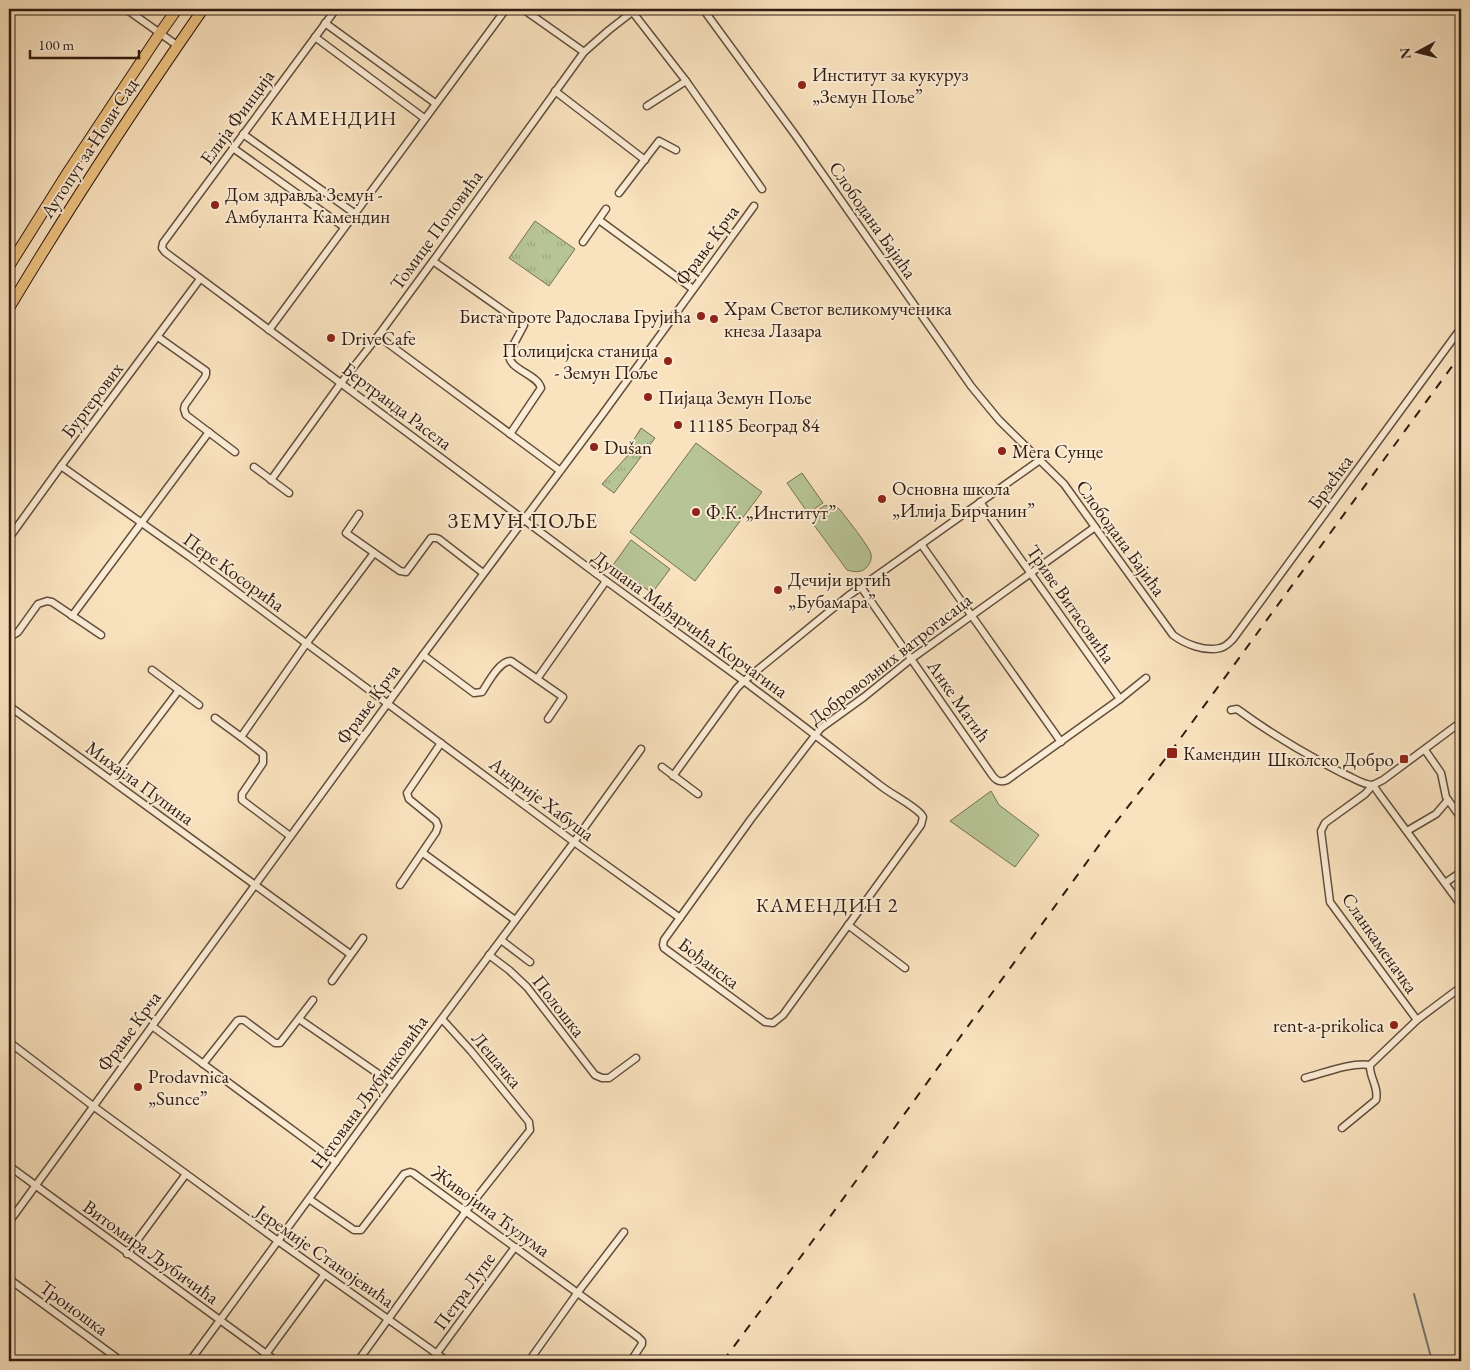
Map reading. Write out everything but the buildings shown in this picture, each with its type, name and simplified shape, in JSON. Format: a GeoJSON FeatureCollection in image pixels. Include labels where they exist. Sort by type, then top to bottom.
{"type":"FeatureCollection","features":[{"type":"Feature","properties":{"kind":"main road","name":"Аутопут за Нови Сад"},"geometry":{"type":"LineString","coordinates":[[9,266],[68,172],[177,9]]}},
{"type":"Feature","properties":{"kind":"main road","name":"Аутопут за Нови Сад"},"geometry":{"type":"LineString","coordinates":[[9,308],[130,116],[204,9]]}},
{"type":"Feature","properties":{"kind":"street"},"geometry":{"type":"LineString","coordinates":[[126,9],[178,46]]}},
{"type":"Feature","properties":{"kind":"street","name":"Елија Финција"},"geometry":{"type":"LineString","coordinates":[[162,244],[336,9]]}},
{"type":"Feature","properties":{"kind":"street"},"geometry":{"type":"LineString","coordinates":[[269,330],[506,9]]}},
{"type":"Feature","properties":{"kind":"street"},"geometry":{"type":"LineString","coordinates":[[523,9],[584,52]]}},
{"type":"Feature","properties":{"kind":"street","name":"Слободана Бајића"},"geometry":{"type":"LineString","coordinates":[[704,9],[796,136],[971,386],[998,420],[1064,484],[1173,635],[1198,647],[1218,649]]}},
{"type":"Feature","properties":{"kind":"street"},"geometry":{"type":"LineString","coordinates":[[633,10],[762,189]]}},
{"type":"Feature","properties":{"kind":"street","name":"Томице Поповића"},"geometry":{"type":"LineString","coordinates":[[271,480],[584,52],[633,10]]}},
{"type":"Feature","properties":{"kind":"street"},"geometry":{"type":"LineString","coordinates":[[325,23],[435,103]]}},
{"type":"Feature","properties":{"kind":"street"},"geometry":{"type":"LineString","coordinates":[[315,37],[424,118]]}},
{"type":"Feature","properties":{"kind":"street"},"geometry":{"type":"LineString","coordinates":[[647,106],[686,81]]}},
{"type":"Feature","properties":{"kind":"street"},"geometry":{"type":"LineString","coordinates":[[555,91],[646,160]]}},
{"type":"Feature","properties":{"kind":"street"},"geometry":{"type":"LineString","coordinates":[[243,134],[354,213]]}},
{"type":"Feature","properties":{"kind":"street"},"geometry":{"type":"LineString","coordinates":[[619,193],[659,141],[676,150]]}},
{"type":"Feature","properties":{"kind":"street"},"geometry":{"type":"LineString","coordinates":[[233,148],[344,227]]}},
{"type":"Feature","properties":{"kind":"street","name":"Фрање Крча"},"geometry":{"type":"LineString","coordinates":[[9,1222],[254,884],[754,206]]}},
{"type":"Feature","properties":{"kind":"street"},"geometry":{"type":"LineString","coordinates":[[583,242],[606,209]]}},
{"type":"Feature","properties":{"kind":"street"},"geometry":{"type":"LineString","coordinates":[[599,220],[693,289]]}},
{"type":"Feature","properties":{"kind":"street","name":"Бертранда Расела"},"geometry":{"type":"LineString","coordinates":[[162,244],[164,252],[523,518]]}},
{"type":"Feature","properties":{"kind":"street"},"geometry":{"type":"LineString","coordinates":[[433,261],[524,325],[509,353],[509,358],[510,361],[539,383],[541,388],[510,434]]}},
{"type":"Feature","properties":{"kind":"street","name":"Бургерових"},"geometry":{"type":"LineString","coordinates":[[9,538],[200,279]]}},
{"type":"Feature","properties":{"kind":"street","name":"Брзећка"},"geometry":{"type":"LineString","coordinates":[[1218,649],[1226,646],[1241,630],[1461,328]]}},
{"type":"Feature","properties":{"kind":"street"},"geometry":{"type":"LineString","coordinates":[[158,336],[206,370],[205,377],[185,405],[186,415],[235,452]]}},
{"type":"Feature","properties":{"kind":"street"},"geometry":{"type":"LineString","coordinates":[[378,336],[559,470]]}},
{"type":"Feature","properties":{"kind":"street"},"geometry":{"type":"LineString","coordinates":[[72,616],[210,432]]}},
{"type":"Feature","properties":{"kind":"street"},"geometry":{"type":"LineString","coordinates":[[673,776],[744,681],[861,588],[1040,460]]}},
{"type":"Feature","properties":{"kind":"street","name":"Пере Косорића"},"geometry":{"type":"LineString","coordinates":[[61,466],[142,523],[388,704]]}},
{"type":"Feature","properties":{"kind":"street"},"geometry":{"type":"LineString","coordinates":[[254,467],[289,493]]}},
{"type":"Feature","properties":{"kind":"street","name":"Триве Витасовића"},"geometry":{"type":"LineString","coordinates":[[980,502],[1120,699]]}},
{"type":"Feature","properties":{"kind":"street"},"geometry":{"type":"LineString","coordinates":[[359,514],[346,533],[400,571],[406,572],[431,538],[436,538],[483,573]]}},
{"type":"Feature","properties":{"kind":"street","name":"Душана Мађарчића Корчагина"},"geometry":{"type":"LineString","coordinates":[[523,518],[744,681],[889,792],[919,812],[923,817],[922,825],[848,925]]}},
{"type":"Feature","properties":{"kind":"street","name":"Добровољних ватрогасаца"},"geometry":{"type":"LineString","coordinates":[[680,918],[751,819],[821,728],[970,615],[1095,527]]}},
{"type":"Feature","properties":{"kind":"street"},"geometry":{"type":"LineString","coordinates":[[921,544],[1061,742],[1146,678]]}},
{"type":"Feature","properties":{"kind":"street"},"geometry":{"type":"LineString","coordinates":[[240,737],[374,553]]}},
{"type":"Feature","properties":{"kind":"street"},"geometry":{"type":"LineString","coordinates":[[536,678],[606,581]]}},
{"type":"Feature","properties":{"kind":"street","name":"Анке Матић"},"geometry":{"type":"LineString","coordinates":[[861,588],[992,775],[999,782],[1007,780],[1061,742]]}},
{"type":"Feature","properties":{"kind":"street"},"geometry":{"type":"LineString","coordinates":[[9,633],[15,634],[18,632],[38,604],[52,602],[101,635]]}},
{"type":"Feature","properties":{"kind":"street"},"geometry":{"type":"LineString","coordinates":[[423,655],[474,693],[482,692],[501,664],[511,661],[563,697],[548,719]]}},
{"type":"Feature","properties":{"kind":"street"},"geometry":{"type":"LineString","coordinates":[[152,670],[199,705]]}},
{"type":"Feature","properties":{"kind":"street"},"geometry":{"type":"LineString","coordinates":[[111,780],[179,690]]}},
{"type":"Feature","properties":{"kind":"street","name":"Андрије Хабуша"},"geometry":{"type":"LineString","coordinates":[[388,704],[680,918]]}},
{"type":"Feature","properties":{"kind":"street","name":"Михајла Пупина"},"geometry":{"type":"LineString","coordinates":[[9,706],[350,954]]}},
{"type":"Feature","properties":{"kind":"street"},"geometry":{"type":"LineString","coordinates":[[1231,710],[1237,710],[1288,744],[1317,760],[1362,783],[1373,784],[1383,780],[1461,722]]}},
{"type":"Feature","properties":{"kind":"street"},"geometry":{"type":"LineString","coordinates":[[215,718],[263,754],[263,763],[242,794],[242,800],[290,836]]}},
{"type":"Feature","properties":{"kind":"street"},"geometry":{"type":"LineString","coordinates":[[400,885],[436,832],[436,821],[409,799],[407,793],[441,743]]}},
{"type":"Feature","properties":{"kind":"street","name":"Негована Љубинковића"},"geometry":{"type":"LineString","coordinates":[[190,1361],[393,1084],[574,842],[640,749]]}},
{"type":"Feature","properties":{"kind":"street"},"geometry":{"type":"LineString","coordinates":[[1425,750],[1441,773],[1448,800],[1461,818]]}},
{"type":"Feature","properties":{"kind":"street"},"geometry":{"type":"LineString","coordinates":[[662,767],[698,794]]}},
{"type":"Feature","properties":{"kind":"street"},"geometry":{"type":"LineString","coordinates":[[1373,784],[1461,905]]}},
{"type":"Feature","properties":{"kind":"street","name":"Сланкаменачка"},"geometry":{"type":"LineString","coordinates":[[1373,784],[1370,790],[1322,827],[1321,837],[1329,898],[1335,910],[1417,1020]]}},
{"type":"Feature","properties":{"kind":"street"},"geometry":{"type":"LineString","coordinates":[[1407,831],[1436,814],[1448,800]]}},
{"type":"Feature","properties":{"kind":"street"},"geometry":{"type":"LineString","coordinates":[[423,853],[515,920]]}},
{"type":"Feature","properties":{"kind":"street"},"geometry":{"type":"LineString","coordinates":[[1445,883],[1461,872]]}},
{"type":"Feature","properties":{"kind":"street","name":"Бођанска"},"geometry":{"type":"LineString","coordinates":[[680,918],[664,940],[664,948],[764,1022],[770,1024],[779,1020],[848,925]]}},
{"type":"Feature","properties":{"kind":"street"},"geometry":{"type":"LineString","coordinates":[[848,925],[905,968]]}},
{"type":"Feature","properties":{"kind":"street"},"geometry":{"type":"LineString","coordinates":[[332,981],[363,938]]}},
{"type":"Feature","properties":{"kind":"street"},"geometry":{"type":"LineString","coordinates":[[501,940],[530,962]]}},
{"type":"Feature","properties":{"kind":"street","name":"Полошка"},"geometry":{"type":"LineString","coordinates":[[489,955],[527,987],[592,1072],[602,1078],[609,1078],[636,1058]]}},
{"type":"Feature","properties":{"kind":"street"},"geometry":{"type":"LineString","coordinates":[[1342,1128],[1376,1100],[1376,1090],[1370,1065],[1417,1020],[1461,987]]}},
{"type":"Feature","properties":{"kind":"street"},"geometry":{"type":"LineString","coordinates":[[204,1064],[239,1020],[244,1020],[277,1044],[282,1042],[313,1000]]}},
{"type":"Feature","properties":{"kind":"street"},"geometry":{"type":"LineString","coordinates":[[300,1019],[393,1084]]}},
{"type":"Feature","properties":{"kind":"street","name":"Лешачка"},"geometry":{"type":"LineString","coordinates":[[442,1019],[471,1051],[529,1122],[530,1130],[528,1135],[506,1159],[466,1211]]}},
{"type":"Feature","properties":{"kind":"street"},"geometry":{"type":"LineString","coordinates":[[152,1026],[336,1162]]}},
{"type":"Feature","properties":{"kind":"street","name":"Јеремије Станојевића"},"geometry":{"type":"LineString","coordinates":[[9,1042],[278,1242],[447,1361]]}},
{"type":"Feature","properties":{"kind":"street"},"geometry":{"type":"LineString","coordinates":[[1305,1078],[1341,1068],[1363,1064],[1370,1065]]}},
{"type":"Feature","properties":{"kind":"street","name":"Витомира Љубичића"},"geometry":{"type":"LineString","coordinates":[[9,1166],[276,1361]]}},
{"type":"Feature","properties":{"kind":"street","name":"Живојина Ћулума"},"geometry":{"type":"LineString","coordinates":[[309,1198],[354,1230],[361,1230],[404,1174],[410,1172],[638,1337],[642,1341],[641,1347],[631,1361]]}},
{"type":"Feature","properties":{"kind":"street"},"geometry":{"type":"LineString","coordinates":[[127,1254],[186,1174]]}},
{"type":"Feature","properties":{"kind":"street"},"geometry":{"type":"LineString","coordinates":[[358,1361],[466,1211]]}},
{"type":"Feature","properties":{"kind":"street"},"geometry":{"type":"LineString","coordinates":[[529,1361],[624,1232]]}},
{"type":"Feature","properties":{"kind":"street","name":"Петра Лупе"},"geometry":{"type":"LineString","coordinates":[[437,1353],[515,1247]]}},
{"type":"Feature","properties":{"kind":"street"},"geometry":{"type":"LineString","coordinates":[[266,1354],[324,1275]]}},
{"type":"Feature","properties":{"kind":"street","name":"Троношка"},"geometry":{"type":"LineString","coordinates":[[9,1279],[120,1361]]}},
{"type":"Feature","properties":{"kind":"green space"},"geometry":{"type":"Polygon","coordinates":[[[535,221],[575,249],[549,286],[509,258],[535,221]]]}},
{"type":"Feature","properties":{"kind":"green space"},"geometry":{"type":"Polygon","coordinates":[[[641,428],[655,438],[614,493],[602,484],[631,452],[628,449],[641,428]]]}},
{"type":"Feature","properties":{"kind":"green space","name":"Ф.К. „Институт”"},"geometry":{"type":"Polygon","coordinates":[[[696,443],[762,492],[695,581],[630,532],[696,443]]]}},
{"type":"Feature","properties":{"kind":"green space"},"geometry":{"type":"Polygon","coordinates":[[[802,473],[823,503],[808,513],[787,483],[802,473]]]}},
{"type":"Feature","properties":{"kind":"green space"},"geometry":{"type":"Polygon","coordinates":[[[835,505],[841,511],[869,550],[870,561],[864,570],[855,572],[847,570],[814,525],[815,512],[824,506],[835,505]]]}},
{"type":"Feature","properties":{"kind":"green space"},"geometry":{"type":"Polygon","coordinates":[[[631,540],[670,569],[652,593],[613,565],[631,540]]]}},
{"type":"Feature","properties":{"kind":"green space"},"geometry":{"type":"Polygon","coordinates":[[[991,791],[999,805],[1039,835],[1015,867],[950,821],[991,791]]]}},
{"type":"Feature","properties":{"kind":"waterway"},"geometry":{"type":"LineString","coordinates":[[1414,1294],[1432,1361]]}},
{"type":"Feature","properties":{"kind":"railway"},"geometry":{"type":"LineString","coordinates":[[723,1361],[811,1243],[1113,826],[1169,754],[1461,354]]}},
{"type":"Feature","properties":{"kind":"place","name":"Институт за кукуруз „Земун Поље”"},"geometry":{"type":"Point","coordinates":[802,85]}},
{"type":"Feature","properties":{"kind":"place","name":"Дом здравља Земун - Амбуланта Камендин"},"geometry":{"type":"Point","coordinates":[215,205]}},
{"type":"Feature","properties":{"kind":"place","name":"Биста проте Радослава Грујића"},"geometry":{"type":"Point","coordinates":[701,316]}},
{"type":"Feature","properties":{"kind":"place","name":"Храм Светог великомученика кнеза Лазара"},"geometry":{"type":"Point","coordinates":[714,319]}},
{"type":"Feature","properties":{"kind":"place","name":"DriveCafe"},"geometry":{"type":"Point","coordinates":[331,338]}},
{"type":"Feature","properties":{"kind":"place","name":"Полицијска станица - Земун Поље"},"geometry":{"type":"Point","coordinates":[668,361]}},
{"type":"Feature","properties":{"kind":"place","name":"Пијаца Земун Поље"},"geometry":{"type":"Point","coordinates":[648,397]}},
{"type":"Feature","properties":{"kind":"place","name":"11185 Београд 84"},"geometry":{"type":"Point","coordinates":[678,425]}},
{"type":"Feature","properties":{"kind":"place","name":"Dušan"},"geometry":{"type":"Point","coordinates":[594,447]}},
{"type":"Feature","properties":{"kind":"place","name":"Мега Сунце"},"geometry":{"type":"Point","coordinates":[1002,451]}},
{"type":"Feature","properties":{"kind":"place","name":"Основна школа „Илија Бирчанин”"},"geometry":{"type":"Point","coordinates":[882,499]}},
{"type":"Feature","properties":{"kind":"place","name":"Ф.К. „Институт”"},"geometry":{"type":"Point","coordinates":[696,512]}},
{"type":"Feature","properties":{"kind":"place","name":"Дечији вртић „Бубамара”"},"geometry":{"type":"Point","coordinates":[778,590]}},
{"type":"Feature","properties":{"kind":"place","name":"Камендин"},"geometry":{"type":"Point","coordinates":[1172,753]}},
{"type":"Feature","properties":{"kind":"place","name":"Школско Добро"},"geometry":{"type":"Point","coordinates":[1404,759]}},
{"type":"Feature","properties":{"kind":"place","name":"rent-a-prikolica"},"geometry":{"type":"Point","coordinates":[1394,1025]}},
{"type":"Feature","properties":{"kind":"place","name":"Prodavnica „Sunce”"},"geometry":{"type":"Point","coordinates":[138,1087]}},
{"type":"Feature","properties":{"kind":"district","name":"КАМЕНДИН"},"geometry":{"type":"Point","coordinates":[334,118]}},
{"type":"Feature","properties":{"kind":"district","name":"ЗЕМУН ПОЉЕ"},"geometry":{"type":"Point","coordinates":[523,520]}},
{"type":"Feature","properties":{"kind":"district","name":"КАМЕНДИН 2"},"geometry":{"type":"Point","coordinates":[827,905]}}]}
